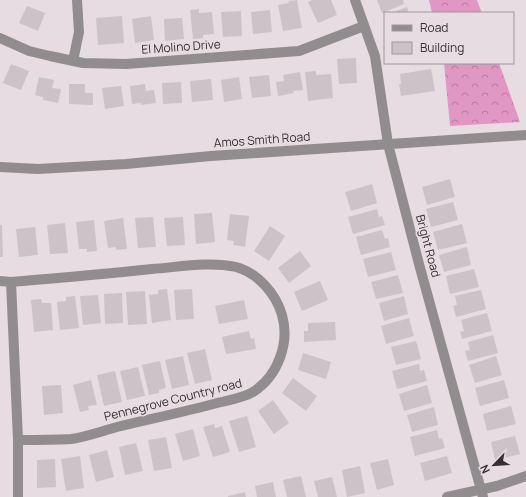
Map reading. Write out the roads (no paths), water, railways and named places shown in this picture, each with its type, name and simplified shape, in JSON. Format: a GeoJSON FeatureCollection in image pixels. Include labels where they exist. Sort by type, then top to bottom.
{"type":"FeatureCollection","features":[{"type":"Feature","properties":{"kind":"street"},"geometry":{"type":"LineString","coordinates":[[73,61],[79,32],[77,0]]}},
{"type":"Feature","properties":{"kind":"street","name":"Bright Road"},"geometry":{"type":"LineString","coordinates":[[355,0],[375,56],[388,144],[419,264],[482,493]]}},
{"type":"Feature","properties":{"kind":"street","name":"El Molino Drive"},"geometry":{"type":"LineString","coordinates":[[0,38],[29,51],[73,61],[98,64],[126,64],[299,51],[364,26]]}},
{"type":"Feature","properties":{"kind":"street","name":"Amos Smith Road"},"geometry":{"type":"LineString","coordinates":[[0,167],[38,168],[118,164],[526,135]]}},
{"type":"Feature","properties":{"kind":"street","name":"Pennegrove Country road"},"geometry":{"type":"LineString","coordinates":[[0,281],[11,282],[190,266],[227,265],[239,268],[268,287],[280,308],[285,330],[282,353],[275,369],[261,385],[253,392],[245,396],[72,438],[18,440]]}},
{"type":"Feature","properties":{"kind":"street"},"geometry":{"type":"LineString","coordinates":[[11,282],[18,440],[18,497]]}},
{"type":"Feature","properties":{"kind":"street"},"geometry":{"type":"LineString","coordinates":[[447,497],[482,493],[526,476]]}}]}
